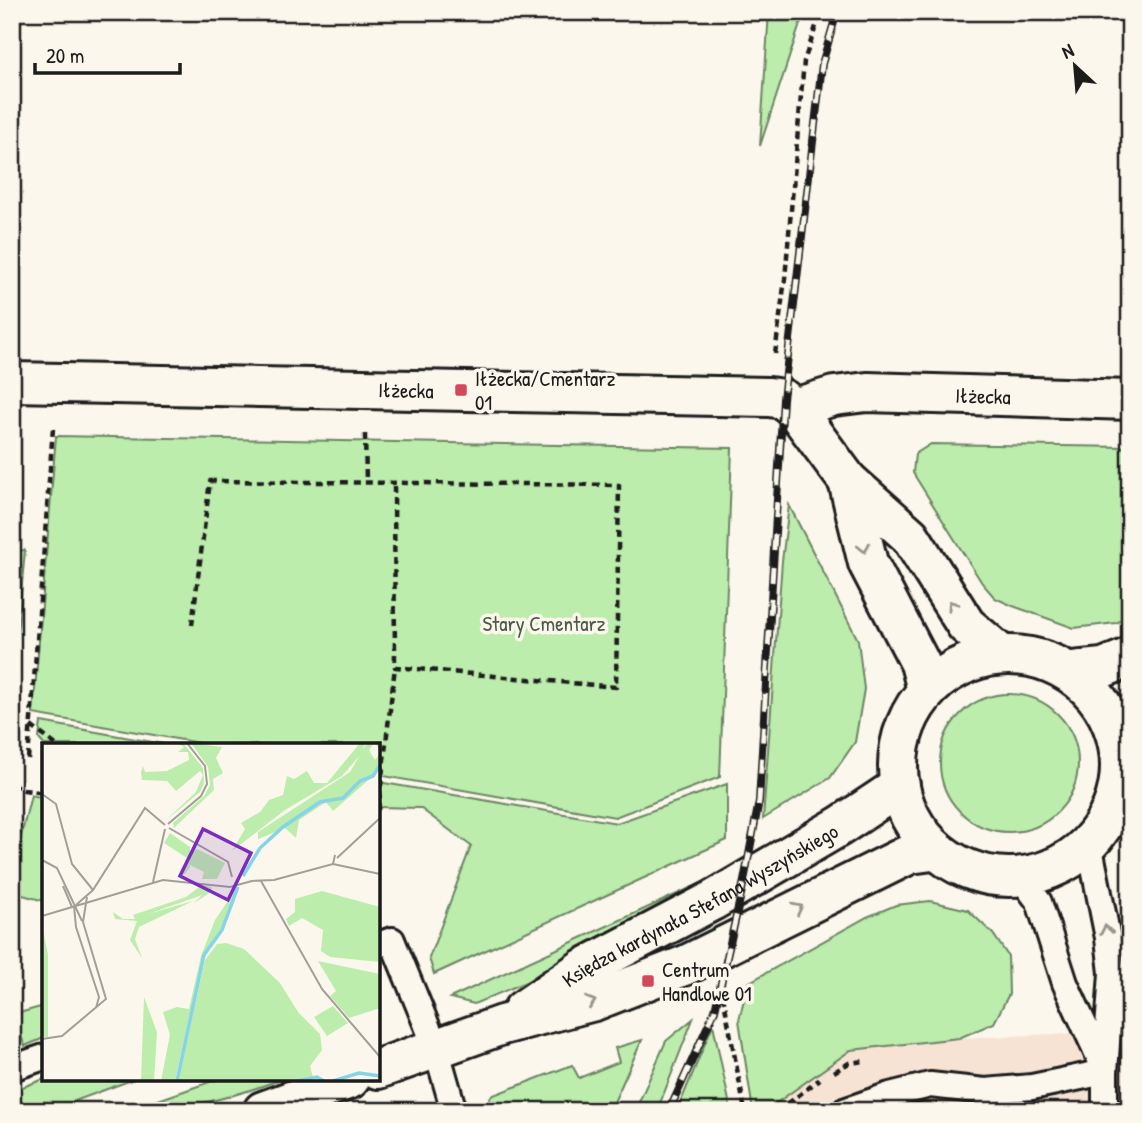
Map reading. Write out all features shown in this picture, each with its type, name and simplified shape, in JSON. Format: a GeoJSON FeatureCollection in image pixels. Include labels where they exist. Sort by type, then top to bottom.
{"type":"FeatureCollection","features":[{"type":"Feature","properties":{"kind":"main road","name":"Iłżecka"},"geometry":{"type":"LineString","coordinates":[[12,382],[769,397],[783,399],[794,408],[834,396],[867,393],[1130,400]]}},
{"type":"Feature","properties":{"kind":"main road"},"geometry":{"type":"LineString","coordinates":[[794,408],[848,481],[910,536],[966,625],[999,653]]}},
{"type":"Feature","properties":{"kind":"main road"},"geometry":{"type":"LineString","coordinates":[[848,481],[868,563],[919,663],[926,691]]}},
{"type":"Feature","properties":{"kind":"main road"},"geometry":{"type":"LineString","coordinates":[[999,653],[1034,656],[1073,671],[1098,698],[1110,719],[1124,735],[1113,800],[1090,848],[1059,866],[1021,878],[983,876],[952,864],[932,851],[909,815],[900,786],[899,756],[911,717],[926,691],[949,671],[999,653]]}},
{"type":"Feature","properties":{"kind":"main road"},"geometry":{"type":"LineString","coordinates":[[1073,671],[1103,668],[1130,657]]}},
{"type":"Feature","properties":{"kind":"main road","name":"Księdza kardynała Stefana Wyszyńskiego"},"geometry":{"type":"LineString","coordinates":[[502,1025],[584,968],[712,901],[840,826],[900,786]]}},
{"type":"Feature","properties":{"kind":"main road","name":"Księdza kardynała Stefana Wyszyńskiego"},"geometry":{"type":"LineString","coordinates":[[380,1068],[502,1025],[594,1001],[648,981],[686,965],[909,854],[932,851]]}},
{"type":"Feature","properties":{"kind":"main road"},"geometry":{"type":"LineString","coordinates":[[264,1111],[345,1081]]}},
{"type":"Feature","properties":{"kind":"lane"},"geometry":{"type":"LineString","coordinates":[[1090,848],[1108,938],[1112,973],[1105,1111]]}},
{"type":"Feature","properties":{"kind":"lane"},"geometry":{"type":"LineString","coordinates":[[1021,878],[1039,902],[1065,984],[1105,1072]]}},
{"type":"Feature","properties":{"kind":"lane"},"geometry":{"type":"LineString","coordinates":[[380,944],[392,940],[436,1048],[454,1111]]}},
{"type":"Feature","properties":{"kind":"lane"},"geometry":{"type":"LineString","coordinates":[[12,1068],[42,1058]]}},
{"type":"Feature","properties":{"kind":"lane"},"geometry":{"type":"LineString","coordinates":[[844,1111],[930,1085],[985,1091],[1032,1087],[1105,1072]]}},
{"type":"Feature","properties":{"kind":"path"},"geometry":{"type":"LineString","coordinates":[[775,351],[785,279],[804,61],[821,12]]}},
{"type":"Feature","properties":{"kind":"path"},"geometry":{"type":"LineString","coordinates":[[28,759],[53,424]]}},
{"type":"Feature","properties":{"kind":"path"},"geometry":{"type":"LineString","coordinates":[[365,429],[366,482]]}},
{"type":"Feature","properties":{"kind":"path"},"geometry":{"type":"LineString","coordinates":[[192,625],[210,481],[620,485],[617,687],[395,667]]}},
{"type":"Feature","properties":{"kind":"path"},"geometry":{"type":"LineString","coordinates":[[380,793],[395,667],[394,482]]}},
{"type":"Feature","properties":{"kind":"path"},"geometry":{"type":"LineString","coordinates":[[31,726],[53,743]]}},
{"type":"Feature","properties":{"kind":"path"},"geometry":{"type":"LineString","coordinates":[[12,783],[24,790],[42,793]]}},
{"type":"Feature","properties":{"kind":"path"},"geometry":{"type":"LineString","coordinates":[[721,984],[745,1111]]}},
{"type":"Feature","properties":{"kind":"shaded area"},"geometry":{"type":"Polygon","coordinates":[[[1130,1031],[1130,1111],[765,1111],[851,1050],[959,1038],[1130,1031]]]}},
{"type":"Feature","properties":{"kind":"green space"},"geometry":{"type":"Polygon","coordinates":[[[769,12],[804,12],[760,146],[769,12]]]}},
{"type":"Feature","properties":{"kind":"green space","name":"Stary Cmentarz"},"geometry":{"type":"Polygon","coordinates":[[[56,436],[732,448],[720,777],[615,817],[380,775],[380,743],[200,743],[33,714],[56,436]]]}},
{"type":"Feature","properties":{"kind":"green space"},"geometry":{"type":"Polygon","coordinates":[[[931,444],[1130,447],[1130,616],[1116,623],[1074,628],[995,598],[982,583],[913,473],[915,454],[931,444]]]}},
{"type":"Feature","properties":{"kind":"green space"},"geometry":{"type":"Polygon","coordinates":[[[789,505],[858,640],[864,689],[855,742],[830,778],[763,819],[782,561],[789,505]]]}},
{"type":"Feature","properties":{"kind":"green space"},"geometry":{"type":"Polygon","coordinates":[[[25,550],[12,696],[12,552],[25,550]]]}},
{"type":"Feature","properties":{"kind":"green space"},"geometry":{"type":"Polygon","coordinates":[[[1009,694],[1035,699],[1058,714],[1073,737],[1078,763],[1073,789],[1058,812],[1035,827],[1009,832],[983,827],[960,812],[945,789],[940,763],[945,737],[960,714],[983,699],[1009,694]]]}},
{"type":"Feature","properties":{"kind":"green space"},"geometry":{"type":"Polygon","coordinates":[[[41,722],[158,743],[42,743],[39,739],[41,722]]]}},
{"type":"Feature","properties":{"kind":"green space"},"geometry":{"type":"Polygon","coordinates":[[[380,782],[617,823],[727,784],[727,840],[434,974],[429,958],[471,846],[420,808],[380,807],[380,782]]]}},
{"type":"Feature","properties":{"kind":"green space"},"geometry":{"type":"Polygon","coordinates":[[[31,795],[42,798],[42,900],[12,892],[12,874],[31,795]]]}},
{"type":"Feature","properties":{"kind":"green space"},"geometry":{"type":"Polygon","coordinates":[[[734,868],[599,946],[528,981],[474,1004],[450,998],[734,868]]]}},
{"type":"Feature","properties":{"kind":"green space"},"geometry":{"type":"Polygon","coordinates":[[[930,901],[968,910],[993,934],[1008,956],[1009,994],[994,1023],[959,1038],[851,1050],[765,1111],[753,1111],[739,1020],[748,983],[867,917],[896,905],[930,901]]]}},
{"type":"Feature","properties":{"kind":"green space"},"geometry":{"type":"Polygon","coordinates":[[[42,1007],[42,1039],[25,1046],[12,1015],[42,1007]]]}},
{"type":"Feature","properties":{"kind":"green space"},"geometry":{"type":"Polygon","coordinates":[[[693,1019],[657,1111],[635,1111],[666,1041],[693,1019]]]}},
{"type":"Feature","properties":{"kind":"green space"},"geometry":{"type":"Polygon","coordinates":[[[713,1024],[731,1111],[677,1111],[713,1024]]]}},
{"type":"Feature","properties":{"kind":"green space"},"geometry":{"type":"Polygon","coordinates":[[[642,1040],[610,1111],[485,1111],[491,1096],[572,1065],[579,1078],[619,1062],[615,1048],[642,1040]]]}},
{"type":"Feature","properties":{"kind":"green space"},"geometry":{"type":"Polygon","coordinates":[[[42,1080],[129,1081],[48,1111],[12,1111],[12,1091],[42,1080]]]}},
{"type":"Feature","properties":{"kind":"green space"},"geometry":{"type":"Polygon","coordinates":[[[212,1081],[275,1081],[206,1102],[166,1109],[127,1111],[212,1081]]]}},
{"type":"Feature","properties":{"kind":"railway"},"geometry":{"type":"LineString","coordinates":[[669,1111],[715,1010],[759,801],[783,399],[822,64],[837,12]]}},
{"type":"Feature","properties":{"kind":"place","name":"Iłżecka/Cmentarz 01"},"geometry":{"type":"Point","coordinates":[461,390]}},
{"type":"Feature","properties":{"kind":"place","name":"Centrum Handlowe 01"},"geometry":{"type":"Point","coordinates":[648,981]}}]}
